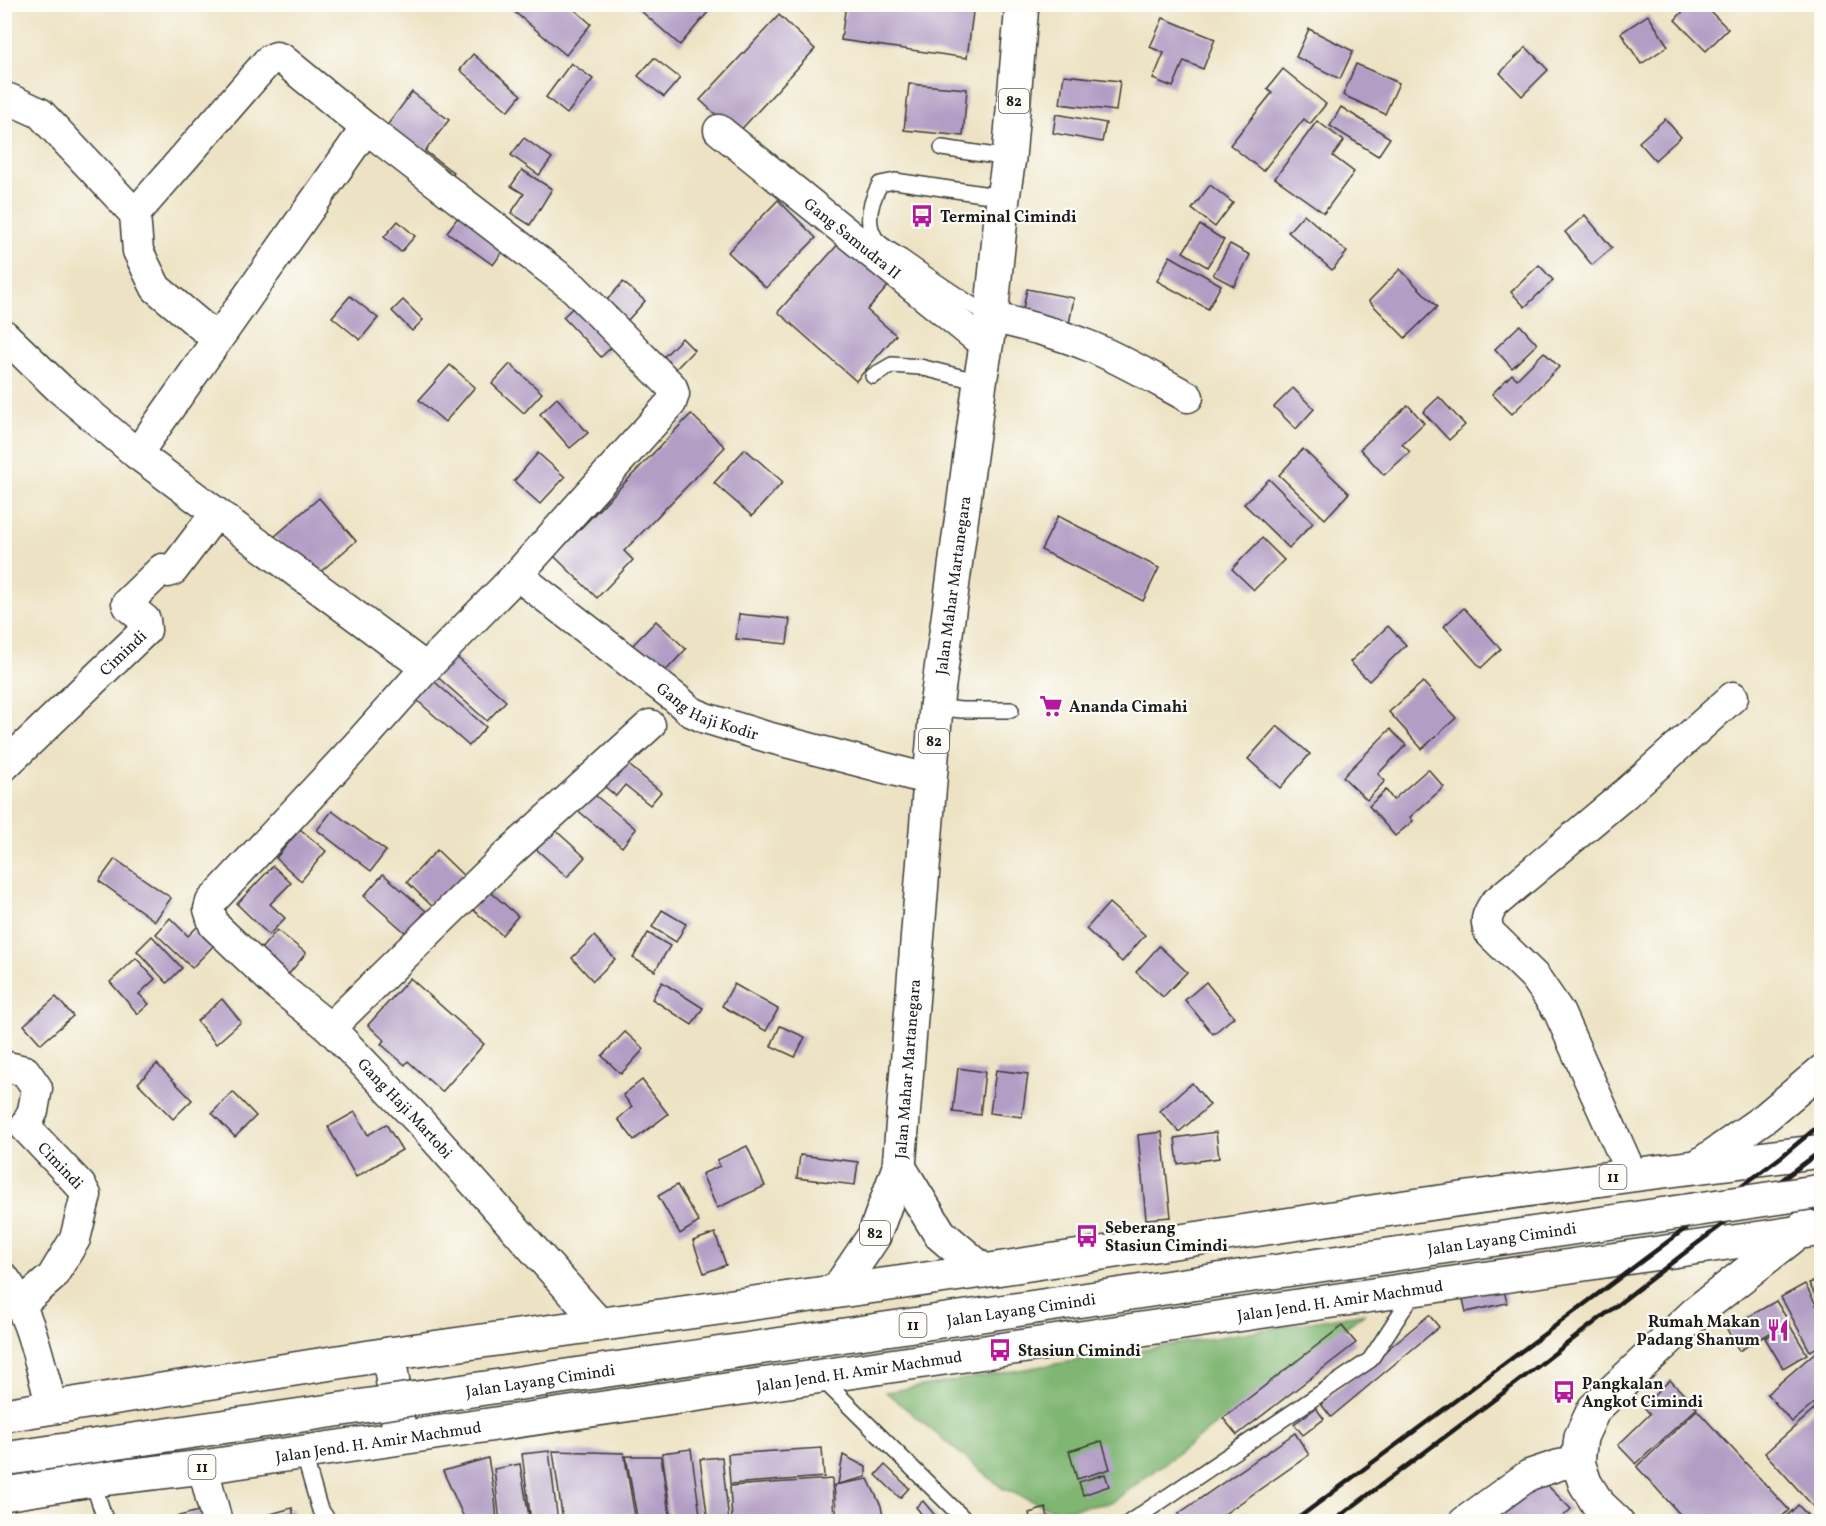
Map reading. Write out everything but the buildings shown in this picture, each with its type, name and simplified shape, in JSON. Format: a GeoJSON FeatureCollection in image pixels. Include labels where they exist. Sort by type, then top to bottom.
{"type":"FeatureCollection","features":[{"type":"Feature","properties":{"kind":"main road","name":"Jalan Mahar Martanegara"},"geometry":{"type":"LineString","coordinates":[[837,1291],[874,1236],[899,1167],[936,707],[989,331],[1009,158],[1022,4]]}},
{"type":"Feature","properties":{"kind":"main road","name":"11"},"geometry":{"type":"LineString","coordinates":[[4,1415],[388,1354],[983,1271],[1405,1207],[1821,1151]]}},
{"type":"Feature","properties":{"kind":"main road","name":"Jalan Mahar Martanegara"},"geometry":{"type":"LineString","coordinates":[[899,1167],[940,1234],[983,1271]]}},
{"type":"Feature","properties":{"kind":"main road","name":"Jalan Layang Cimindi"},"geometry":{"type":"LineString","coordinates":[[4,1459],[1821,1191]]}},
{"type":"Feature","properties":{"kind":"main road"},"geometry":{"type":"LineString","coordinates":[[1405,1207],[1416,1288]]}},
{"type":"Feature","properties":{"kind":"main road"},"geometry":{"type":"LineString","coordinates":[[1617,1521],[1598,1504],[1585,1483],[1578,1462],[1581,1437],[1594,1409],[1698,1311],[1808,1231],[1821,1215]]}},
{"type":"Feature","properties":{"kind":"main road","name":"Jalan Jend. H. Amir Machmud"},"geometry":{"type":"LineString","coordinates":[[4,1494],[92,1480],[203,1467],[1808,1231]]}},
{"type":"Feature","properties":{"kind":"main road"},"geometry":{"type":"LineString","coordinates":[[388,1354],[400,1437]]}},
{"type":"Feature","properties":{"kind":"street"},"geometry":{"type":"LineString","coordinates":[[4,335],[59,388],[137,454],[426,668],[517,575],[671,403],[674,394],[672,387],[574,288],[366,128],[282,59],[276,57],[268,61],[135,213]]}},
{"type":"Feature","properties":{"kind":"street"},"geometry":{"type":"LineString","coordinates":[[4,101],[9,99],[40,113],[135,213],[138,251],[156,288],[217,339]]}},
{"type":"Feature","properties":{"kind":"street"},"geometry":{"type":"LineString","coordinates":[[137,454],[366,128]]}},
{"type":"Feature","properties":{"kind":"street","name":"Gang Samudra II"},"geometry":{"type":"LineString","coordinates":[[719,130],[989,331]]}},
{"type":"Feature","properties":{"kind":"street"},"geometry":{"type":"LineString","coordinates":[[989,331],[1039,328],[1090,346],[1188,397]]}},
{"type":"Feature","properties":{"kind":"street","name":"Cimindi"},"geometry":{"type":"LineString","coordinates":[[4,766],[146,630],[145,621],[127,603],[162,569],[168,572],[173,570],[216,513]]}},
{"type":"Feature","properties":{"kind":"street","name":"Gang Haji Kodir"},"geometry":{"type":"LineString","coordinates":[[517,575],[690,711],[705,718],[767,737],[931,780]]}},
{"type":"Feature","properties":{"kind":"street","name":"Gang Haji Martobi"},"geometry":{"type":"LineString","coordinates":[[426,668],[211,902],[209,909],[214,925],[278,986],[330,1028],[421,1123],[600,1324]]}},
{"type":"Feature","properties":{"kind":"street"},"geometry":{"type":"LineString","coordinates":[[1632,1175],[1558,1012],[1535,977],[1490,933],[1486,924],[1488,914],[1494,904],[1625,794],[1733,697]]}},
{"type":"Feature","properties":{"kind":"street"},"geometry":{"type":"LineString","coordinates":[[330,1028],[507,855],[650,725]]}},
{"type":"Feature","properties":{"kind":"street","name":"Cimindi"},"geometry":{"type":"LineString","coordinates":[[4,1066],[25,1071],[37,1088],[33,1111],[25,1127],[80,1185],[86,1196],[75,1239],[51,1277],[20,1305]]}},
{"type":"Feature","properties":{"kind":"street"},"geometry":{"type":"LineString","coordinates":[[1693,1168],[1766,1117],[1821,1070]]}},
{"type":"Feature","properties":{"kind":"street"},"geometry":{"type":"LineString","coordinates":[[4,1278],[10,1285],[27,1319],[52,1407]]}},
{"type":"Feature","properties":{"kind":"street"},"geometry":{"type":"LineString","coordinates":[[1464,1521],[1529,1475],[1558,1465],[1578,1462]]}},
{"type":"Feature","properties":{"kind":"street"},"geometry":{"type":"LineString","coordinates":[[203,1467],[218,1521]]}},
{"type":"Feature","properties":{"kind":"lane"},"geometry":{"type":"LineString","coordinates":[[942,147],[1009,158]]}},
{"type":"Feature","properties":{"kind":"lane"},"geometry":{"type":"LineString","coordinates":[[989,331],[924,275],[875,239],[870,225],[871,208],[874,194],[880,184],[895,181],[1003,197]]}},
{"type":"Feature","properties":{"kind":"lane"},"geometry":{"type":"LineString","coordinates":[[873,375],[892,365],[920,367],[980,382]]}},
{"type":"Feature","properties":{"kind":"lane"},"geometry":{"type":"LineString","coordinates":[[936,707],[961,710],[1011,710]]}},
{"type":"Feature","properties":{"kind":"lane"},"geometry":{"type":"LineString","coordinates":[[1130,1521],[1370,1360],[1416,1288]]}},
{"type":"Feature","properties":{"kind":"lane"},"geometry":{"type":"LineString","coordinates":[[819,1376],[967,1521]]}},
{"type":"Feature","properties":{"kind":"lane"},"geometry":{"type":"LineString","coordinates":[[303,1452],[319,1507],[329,1521]]}},
{"type":"Feature","properties":{"kind":"lane"},"geometry":{"type":"LineString","coordinates":[[92,1480],[106,1521]]}},
{"type":"Feature","properties":{"kind":"green space"},"geometry":{"type":"Polygon","coordinates":[[[1365,1313],[1111,1503],[1056,1511],[1002,1488],[886,1392],[1365,1313]]]}},
{"type":"Feature","properties":{"kind":"railway"},"geometry":{"type":"LineString","coordinates":[[1293,1522],[1781,1157],[1822,1123]]}},
{"type":"Feature","properties":{"kind":"railway"},"geometry":{"type":"LineString","coordinates":[[1332,1522],[1822,1150]]}},
{"type":"Feature","properties":{"kind":"place","name":"Terminal Cimindi"},"geometry":{"type":"Point","coordinates":[922,216]}},
{"type":"Feature","properties":{"kind":"place","name":"Ananda Cimahi"},"geometry":{"type":"Point","coordinates":[1051,706]}},
{"type":"Feature","properties":{"kind":"place","name":"Seberang Stasiun Cimindi"},"geometry":{"type":"Point","coordinates":[1087,1236]}},
{"type":"Feature","properties":{"kind":"place","name":"Rumah Makan Padang Shanum"},"geometry":{"type":"Point","coordinates":[1778,1330]}},
{"type":"Feature","properties":{"kind":"place","name":"Stasiun Cimindi"},"geometry":{"type":"Point","coordinates":[1000,1350]}},
{"type":"Feature","properties":{"kind":"place","name":"Pangkalan Angkot Cimindi"},"geometry":{"type":"Point","coordinates":[1564,1392]}}]}
